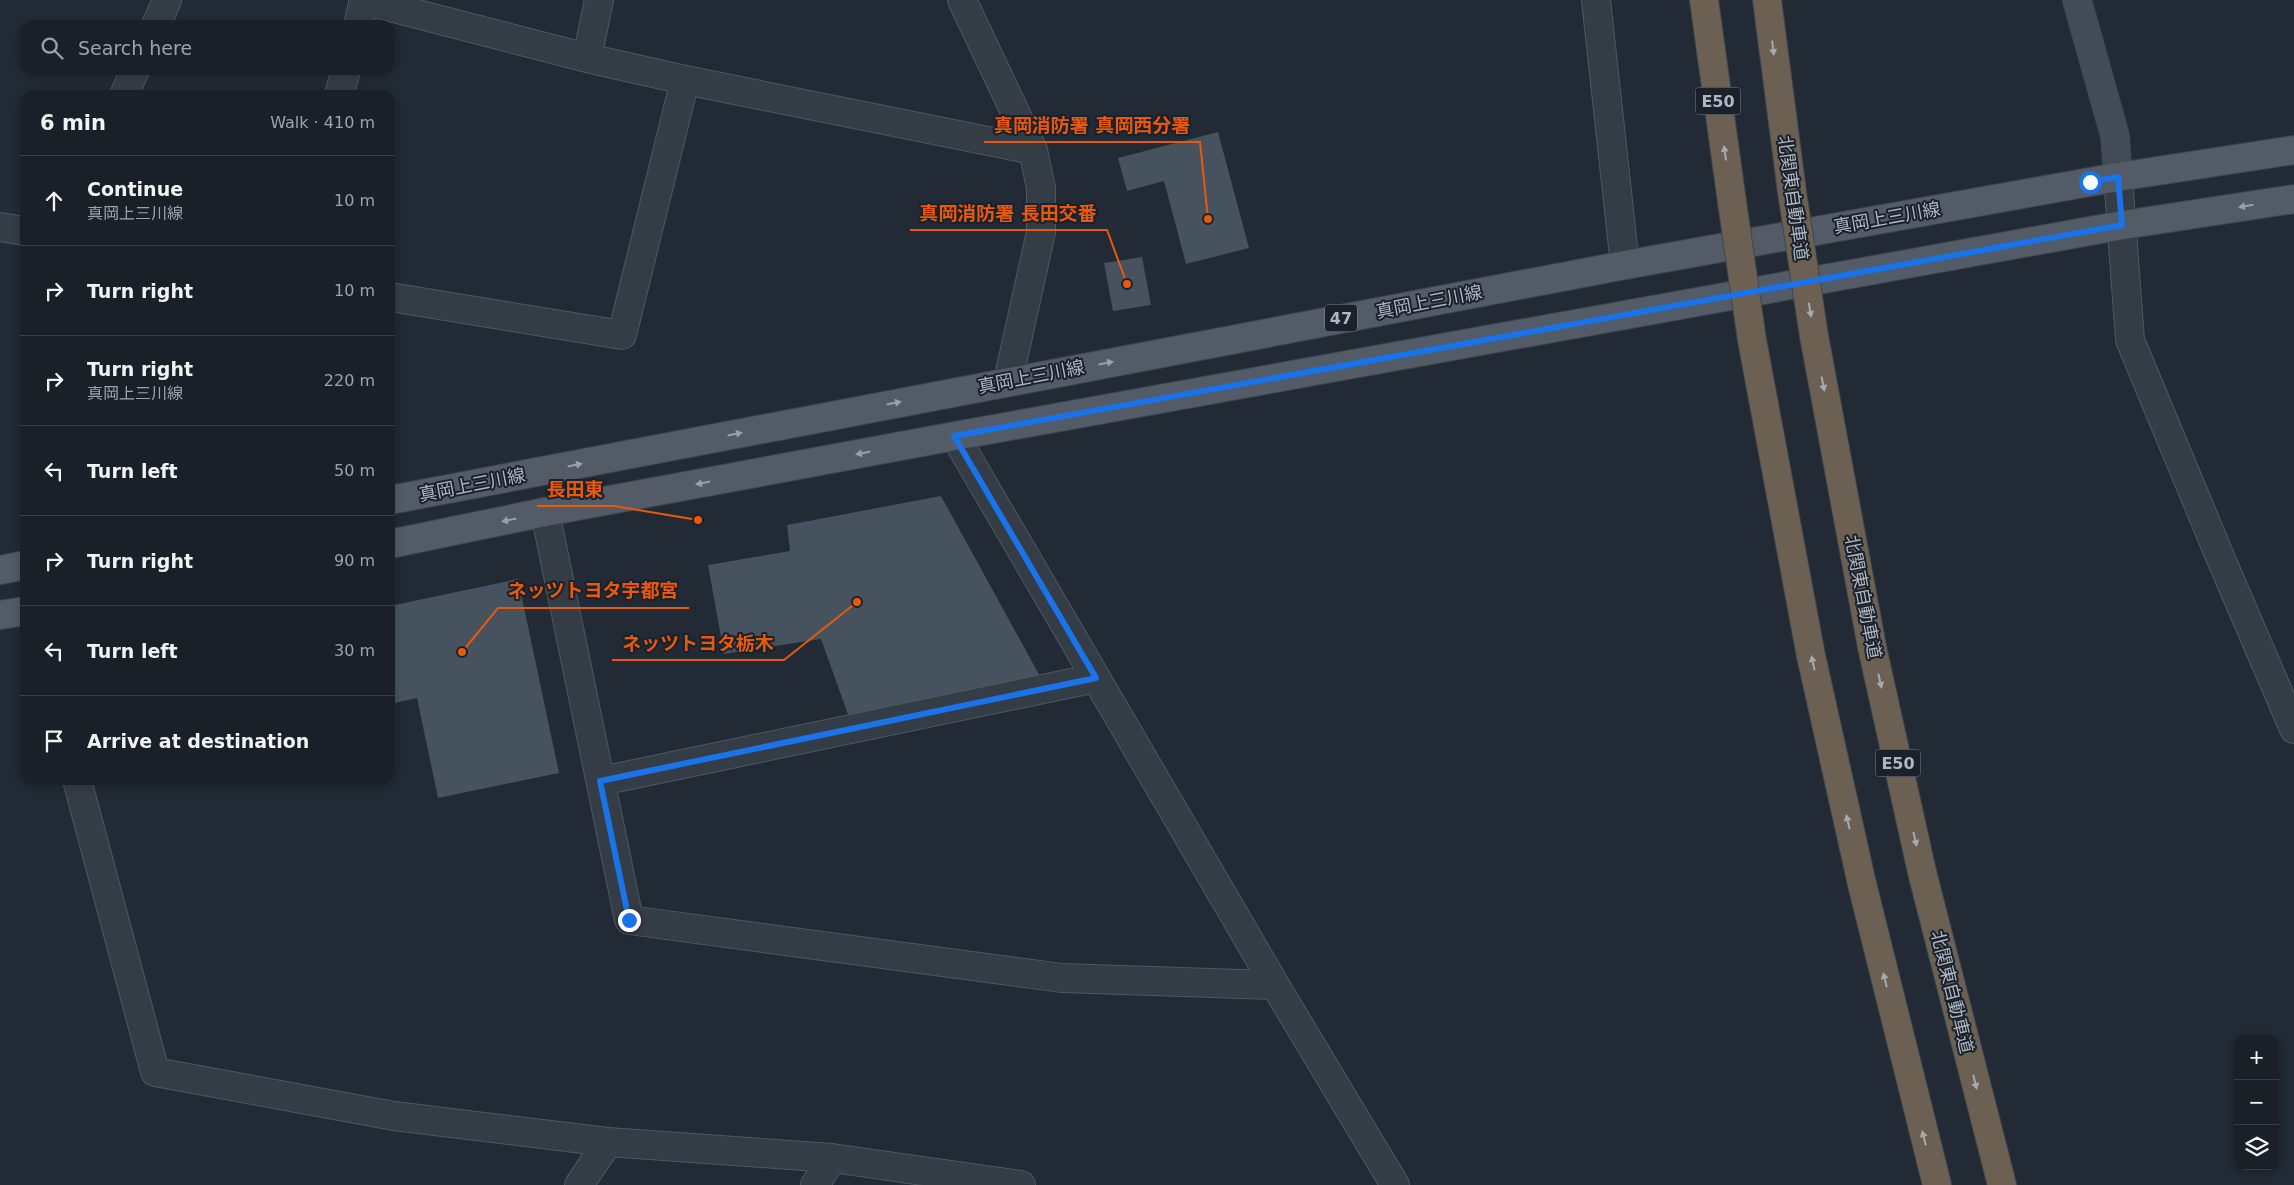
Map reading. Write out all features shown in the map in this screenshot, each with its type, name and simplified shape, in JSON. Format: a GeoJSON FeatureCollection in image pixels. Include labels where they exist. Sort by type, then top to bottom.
{"type":"FeatureCollection","features":[{"type":"Feature","properties":{"kind":"highway","name":"E50"},"geometry":{"type":"LineString","coordinates":[[1704,0],[1752,340],[1813,666],[1862,884],[1937,1185]]}},
{"type":"Feature","properties":{"kind":"highway","name":"北関東自動車道"},"geometry":{"type":"LineString","coordinates":[[1767,0],[1792,192],[1814,336],[1874,656],[1922,872],[2002,1185]]}},
{"type":"Feature","properties":{"kind":"main road","name":"真岡上三川線"},"geometry":{"type":"LineString","coordinates":[[395,499],[1625,265],[2118,177],[2294,150]]}},
{"type":"Feature","properties":{"kind":"main road"},"geometry":{"type":"LineString","coordinates":[[395,543],[545,512],[954,436],[2122,225],[2294,199]]}},
{"type":"Feature","properties":{"kind":"main road"},"geometry":{"type":"LineString","coordinates":[[0,570],[20,566]]}},
{"type":"Feature","properties":{"kind":"main road"},"geometry":{"type":"LineString","coordinates":[[0,615],[20,612]]}},
{"type":"Feature","properties":{"kind":"street"},"geometry":{"type":"LineString","coordinates":[[158,20],[167,0]]}},
{"type":"Feature","properties":{"kind":"street"},"geometry":{"type":"LineString","coordinates":[[359,20],[364,0],[587,58],[685,80],[1033,150]]}},
{"type":"Feature","properties":{"kind":"street"},"geometry":{"type":"LineString","coordinates":[[587,58],[599,0]]}},
{"type":"Feature","properties":{"kind":"street"},"geometry":{"type":"LineString","coordinates":[[962,0],[1033,150],[1041,188],[1041,232],[1008,381]]}},
{"type":"Feature","properties":{"kind":"street"},"geometry":{"type":"LineString","coordinates":[[1596,0],[1625,265]]}},
{"type":"Feature","properties":{"kind":"street"},"geometry":{"type":"LineString","coordinates":[[2077,0],[2115,136],[2130,340],[2294,729]]}},
{"type":"Feature","properties":{"kind":"street"},"geometry":{"type":"LineString","coordinates":[[126,90],[133,75]]}},
{"type":"Feature","properties":{"kind":"street"},"geometry":{"type":"LineString","coordinates":[[340,90],[345,75]]}},
{"type":"Feature","properties":{"kind":"street"},"geometry":{"type":"LineString","coordinates":[[395,298],[622,335],[685,80]]}},
{"type":"Feature","properties":{"kind":"street"},"geometry":{"type":"LineString","coordinates":[[0,227],[20,230]]}},
{"type":"Feature","properties":{"kind":"street"},"geometry":{"type":"LineString","coordinates":[[954,436],[1395,1185]]}},
{"type":"Feature","properties":{"kind":"street"},"geometry":{"type":"LineString","coordinates":[[545,512],[629,920],[1062,978],[1276,985]]}},
{"type":"Feature","properties":{"kind":"street"},"geometry":{"type":"LineString","coordinates":[[600,781],[1096,678]]}},
{"type":"Feature","properties":{"kind":"street"},"geometry":{"type":"LineString","coordinates":[[78,785],[155,1072],[394,1116],[608,1142],[832,1158],[1021,1185]]}},
{"type":"Feature","properties":{"kind":"street"},"geometry":{"type":"LineString","coordinates":[[579,1185],[608,1142]]}},
{"type":"Feature","properties":{"kind":"street"},"geometry":{"type":"LineString","coordinates":[[815,1185],[832,1158]]}},
{"type":"Feature","properties":{"kind":"building"},"geometry":{"type":"Polygon","coordinates":[[[1218,132],[1249,248],[1186,264],[1164,181],[1127,191],[1118,158],[1218,132]]]}},
{"type":"Feature","properties":{"kind":"building"},"geometry":{"type":"Polygon","coordinates":[[[1142,257],[1151,305],[1113,311],[1104,263],[1142,257]]]}},
{"type":"Feature","properties":{"kind":"building"},"geometry":{"type":"Polygon","coordinates":[[[941,496],[1041,678],[850,720],[821,639],[724,654],[708,565],[790,551],[787,525],[941,496]]]}},
{"type":"Feature","properties":{"kind":"building"},"geometry":{"type":"Polygon","coordinates":[[[518,579],[559,773],[438,798],[417,698],[395,703],[395,605],[518,579]]]}},
{"type":"Feature","properties":{"kind":"place","name":"真岡消防署 真岡西分署"},"geometry":{"type":"Point","coordinates":[1208,219]}},
{"type":"Feature","properties":{"kind":"place","name":"真岡消防署 長田交番"},"geometry":{"type":"Point","coordinates":[1127,284]}},
{"type":"Feature","properties":{"kind":"place","name":"長田東"},"geometry":{"type":"Point","coordinates":[698,520]}},
{"type":"Feature","properties":{"kind":"place","name":"ネッツトヨタ栃木"},"geometry":{"type":"Point","coordinates":[857,602]}},
{"type":"Feature","properties":{"kind":"place","name":"ネッツトヨタ宇都宮"},"geometry":{"type":"Point","coordinates":[462,652]}},
{"type":"Feature","properties":{"kind":"route"},"geometry":{"type":"LineString","coordinates":[[629,920],[600,781],[1096,678],[954,436],[2122,225],[2118,177],[2090,182]]}}]}
